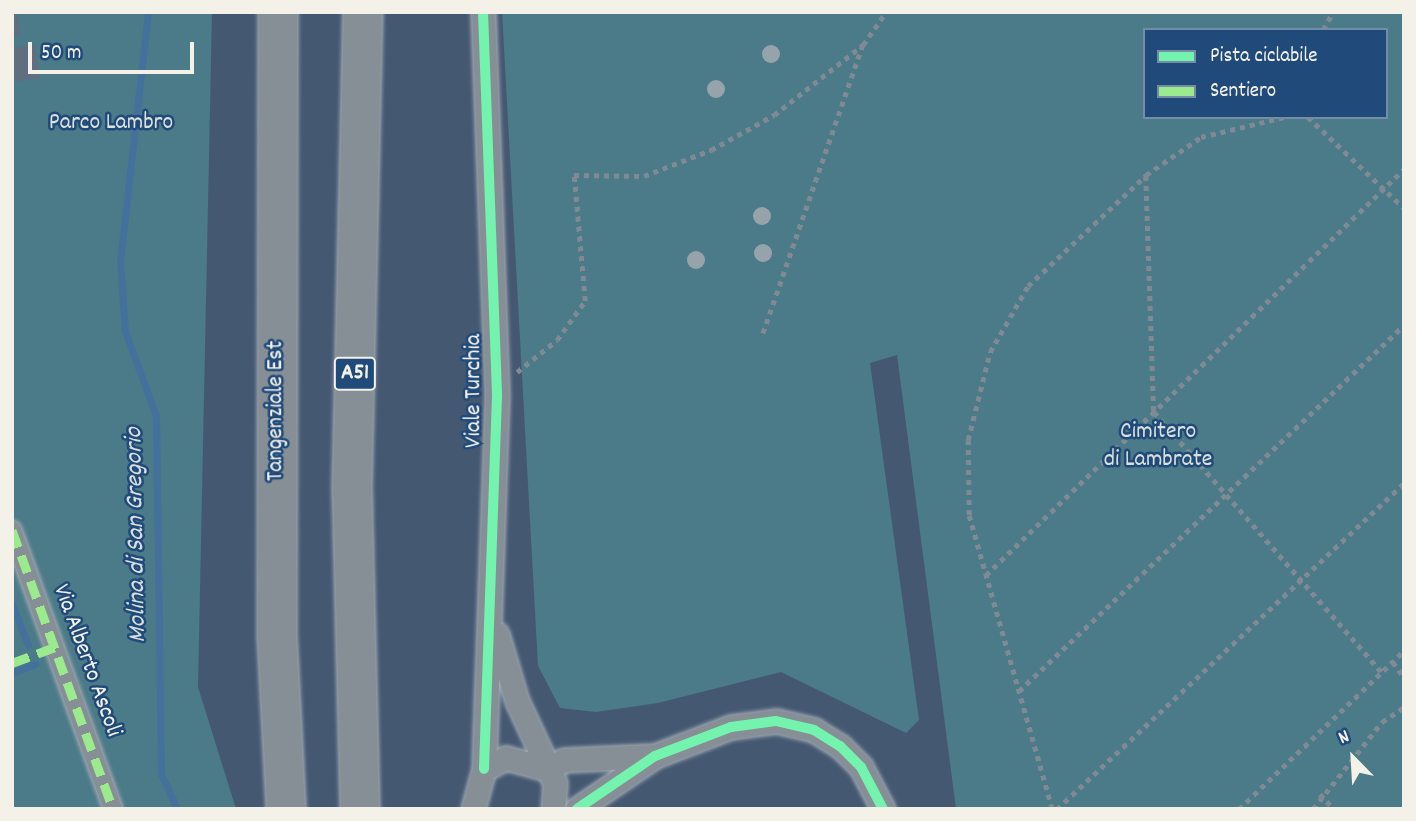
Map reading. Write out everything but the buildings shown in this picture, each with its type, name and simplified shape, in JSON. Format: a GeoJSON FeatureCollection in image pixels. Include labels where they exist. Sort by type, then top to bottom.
{"type":"FeatureCollection","features":[{"type":"Feature","properties":{"kind":"highway","name":"Tangenziale Est"},"geometry":{"type":"LineString","coordinates":[[278,12],[280,736],[286,809]]}},
{"type":"Feature","properties":{"kind":"highway","name":"A51"},"geometry":{"type":"LineString","coordinates":[[360,809],[355,737],[352,491],[363,12]]}},
{"type":"Feature","properties":{"kind":"street","name":"Viale Turchia"},"geometry":{"type":"LineString","coordinates":[[470,807],[484,769],[493,617],[497,396],[483,12]]}},
{"type":"Feature","properties":{"kind":"street","name":"Via Alberto Ascoli"},"geometry":{"type":"LineString","coordinates":[[12,530],[113,809]]}},
{"type":"Feature","properties":{"kind":"street","name":"Viale Turchia"},"geometry":{"type":"LineString","coordinates":[[493,617],[517,701],[555,783],[553,809]]}},
{"type":"Feature","properties":{"kind":"street"},"geometry":{"type":"LineString","coordinates":[[577,809],[655,756],[740,724],[794,724],[848,753],[883,809]]}},
{"type":"Feature","properties":{"kind":"street"},"geometry":{"type":"LineString","coordinates":[[484,769],[506,758],[547,769],[564,760],[655,756]]}},
{"type":"Feature","properties":{"kind":"path"},"geometry":{"type":"LineString","coordinates":[[497,396],[509,377],[557,340],[585,301],[574,176],[644,176],[711,150],[774,115],[863,44],[886,12]]}},
{"type":"Feature","properties":{"kind":"path"},"geometry":{"type":"LineString","coordinates":[[1324,28],[1333,12]]}},
{"type":"Feature","properties":{"kind":"path"},"geometry":{"type":"LineString","coordinates":[[762,334],[863,44]]}},
{"type":"Feature","properties":{"kind":"path"},"geometry":{"type":"LineString","coordinates":[[1276,119],[1201,137],[1146,175],[1028,286],[990,352],[968,439],[969,515],[1054,809],[1404,484]]}},
{"type":"Feature","properties":{"kind":"path"},"geometry":{"type":"LineString","coordinates":[[1310,119],[1385,186],[1404,208]]}},
{"type":"Feature","properties":{"kind":"path"},"geometry":{"type":"LineString","coordinates":[[986,575],[1404,169]]}},
{"type":"Feature","properties":{"kind":"path"},"geometry":{"type":"LineString","coordinates":[[1146,175],[1154,412],[1298,583],[1382,672]]}},
{"type":"Feature","properties":{"kind":"path"},"geometry":{"type":"LineString","coordinates":[[1019,692],[1404,325]]}},
{"type":"Feature","properties":{"kind":"path"},"geometry":{"type":"LineString","coordinates":[[1240,809],[1404,651]]}},
{"type":"Feature","properties":{"kind":"path"},"geometry":{"type":"LineString","coordinates":[[1393,662],[1404,677]]}},
{"type":"Feature","properties":{"kind":"path"},"geometry":{"type":"LineString","coordinates":[[1313,809],[1320,793],[1382,722],[1404,707]]}},
{"type":"Feature","properties":{"kind":"path"},"geometry":{"type":"LineString","coordinates":[[1320,793],[1334,809]]}},
{"type":"Feature","properties":{"kind":"green space","name":"Parco Lambro"},"geometry":{"type":"Polygon","coordinates":[[[12,12],[212,12],[198,687],[236,809],[12,809],[12,12]]]}},
{"type":"Feature","properties":{"kind":"green space","name":"Cimitero di Lambrate"},"geometry":{"type":"Polygon","coordinates":[[[502,12],[1404,12],[1404,809],[956,809],[897,355],[870,363],[919,720],[906,733],[781,672],[658,703],[596,712],[560,708],[538,666],[502,12]]]}},
{"type":"Feature","properties":{"kind":"waterway","name":"Molina di San Gregorio"},"geometry":{"type":"LineString","coordinates":[[148,12],[120,260],[125,331],[156,416],[161,774],[177,809]]}},
{"type":"Feature","properties":{"kind":"waterway"},"geometry":{"type":"LineString","coordinates":[[12,604],[28,645]]}},
{"type":"Feature","properties":{"kind":"waterway"},"geometry":{"type":"LineString","coordinates":[[12,673],[35,664]]}},
{"type":"Feature","properties":{"kind":"marked path"},"geometry":{"type":"LineString","coordinates":[[12,530],[113,809]]}},
{"type":"Feature","properties":{"kind":"marked path"},"geometry":{"type":"LineString","coordinates":[[12,663],[55,647]]}},
{"type":"Feature","properties":{"kind":"cycle path"},"geometry":{"type":"LineString","coordinates":[[483,12],[497,396],[484,769]]}},
{"type":"Feature","properties":{"kind":"cycle path"},"geometry":{"type":"LineString","coordinates":[[577,809],[655,756],[731,727],[776,721],[814,730],[840,746],[861,767],[883,809]]}}]}
